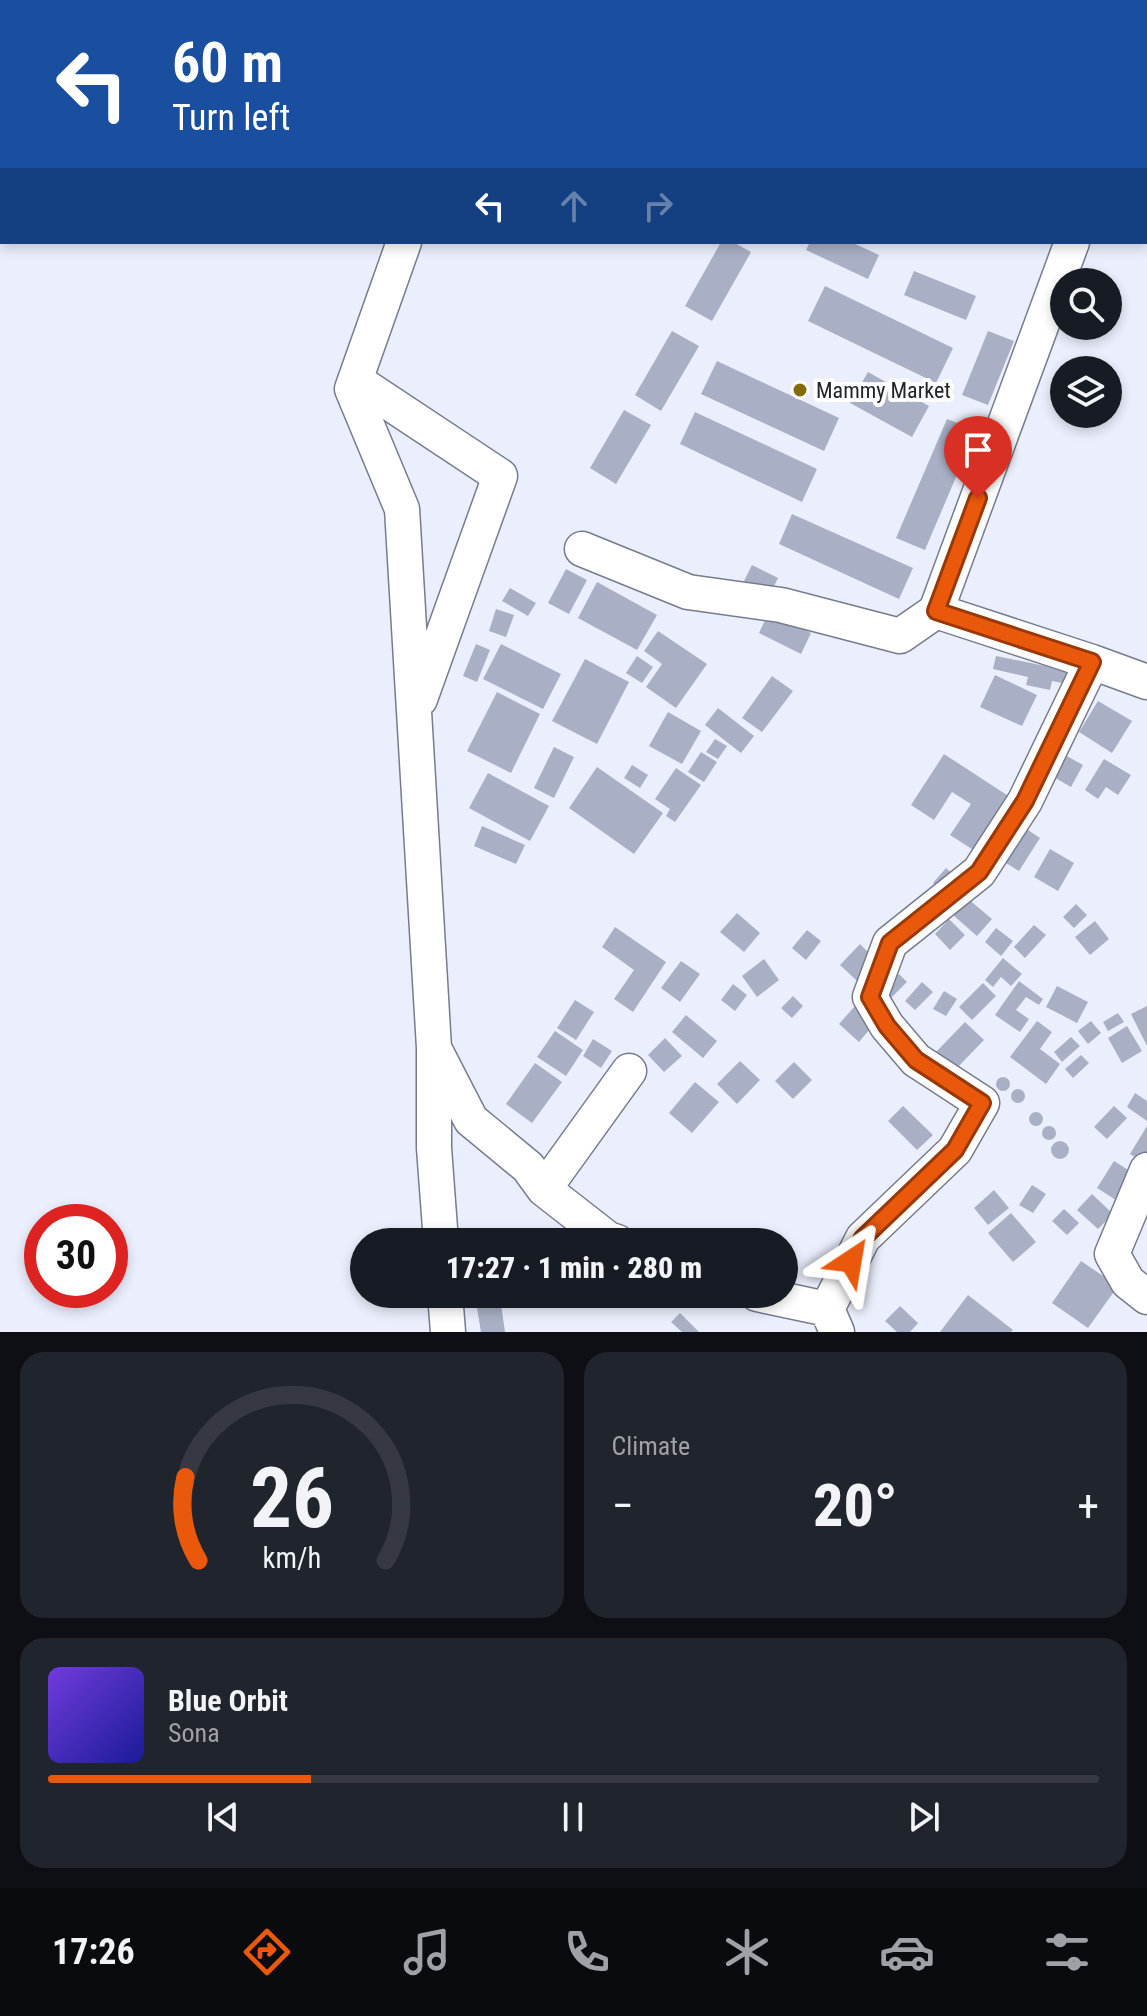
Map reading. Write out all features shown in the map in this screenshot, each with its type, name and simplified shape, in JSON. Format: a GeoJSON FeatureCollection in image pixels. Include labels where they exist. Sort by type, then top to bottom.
{"type":"FeatureCollection","features":[{"type":"Feature","properties":{"kind":"street"},"geometry":{"type":"LineString","coordinates":[[403,244],[352,389],[402,509],[434,1048],[434,1148],[440,1228]]}},
{"type":"Feature","properties":{"kind":"street"},"geometry":{"type":"LineString","coordinates":[[582,549],[688,592],[781,605],[900,636],[936,611],[1071,244]]}},
{"type":"Feature","properties":{"kind":"street"},"geometry":{"type":"LineString","coordinates":[[355,380],[500,476],[415,712]]}},
{"type":"Feature","properties":{"kind":"street"},"geometry":{"type":"LineString","coordinates":[[936,611],[1147,682]]}},
{"type":"Feature","properties":{"kind":"street"},"geometry":{"type":"LineString","coordinates":[[797,1308],[832,1320],[863,1238],[955,1150],[982,1103],[916,1060],[887,1026],[870,997],[890,943],[979,872],[1025,801],[1092,662]]}},
{"type":"Feature","properties":{"kind":"street"},"geometry":{"type":"LineString","coordinates":[[434,1048],[471,1120],[528,1167],[544,1189],[594,1228]]}},
{"type":"Feature","properties":{"kind":"street"},"geometry":{"type":"LineString","coordinates":[[544,1189],[629,1071]]}},
{"type":"Feature","properties":{"kind":"street"},"geometry":{"type":"LineString","coordinates":[[1147,1170],[1112,1254],[1128,1282],[1147,1297]]}},
{"type":"Feature","properties":{"kind":"street"},"geometry":{"type":"LineString","coordinates":[[446,1308],[448,1332]]}},
{"type":"Feature","properties":{"kind":"building"},"geometry":{"type":"Polygon","coordinates":[[[720,244],[737,244],[751,252],[712,321],[685,306],[720,244]]]}},
{"type":"Feature","properties":{"kind":"building"},"geometry":{"type":"Polygon","coordinates":[[[809,244],[855,244],[879,255],[868,279],[806,250],[809,244]]]}},
{"type":"Feature","properties":{"kind":"building"},"geometry":{"type":"Polygon","coordinates":[[[914,271],[976,296],[966,320],[904,295],[914,271]]]}},
{"type":"Feature","properties":{"kind":"building"},"geometry":{"type":"Polygon","coordinates":[[[825,286],[953,348],[936,383],[808,321],[825,286]]]}},
{"type":"Feature","properties":{"kind":"building"},"geometry":{"type":"Polygon","coordinates":[[[672,331],[699,346],[661,411],[635,395],[672,331]]]}},
{"type":"Feature","properties":{"kind":"building"},"geometry":{"type":"Polygon","coordinates":[[[988,331],[1014,341],[988,405],[962,395],[988,331]]]}},
{"type":"Feature","properties":{"kind":"building"},"geometry":{"type":"Polygon","coordinates":[[[717,361],[839,418],[824,451],[701,394],[717,361]]]}},
{"type":"Feature","properties":{"kind":"building"},"geometry":{"type":"Polygon","coordinates":[[[868,372],[929,406],[912,437],[850,403],[868,372]]]}},
{"type":"Feature","properties":{"kind":"building"},"geometry":{"type":"Polygon","coordinates":[[[624,410],[651,425],[616,484],[590,468],[624,410]]]}},
{"type":"Feature","properties":{"kind":"building"},"geometry":{"type":"Polygon","coordinates":[[[695,412],[817,469],[802,502],[680,444],[695,412]]]}},
{"type":"Feature","properties":{"kind":"building"},"geometry":{"type":"Polygon","coordinates":[[[947,419],[976,430],[925,550],[896,538],[947,419]]]}},
{"type":"Feature","properties":{"kind":"building"},"geometry":{"type":"Polygon","coordinates":[[[792,514],[913,568],[899,599],[779,544],[792,514]]]}},
{"type":"Feature","properties":{"kind":"building"},"geometry":{"type":"Polygon","coordinates":[[[752,565],[778,578],[770,594],[744,581],[752,565]]]}},
{"type":"Feature","properties":{"kind":"building"},"geometry":{"type":"Polygon","coordinates":[[[566,569],[587,580],[569,614],[548,603],[566,569]]]}},
{"type":"Feature","properties":{"kind":"building"},"geometry":{"type":"Polygon","coordinates":[[[597,582],[657,615],[637,650],[578,618],[597,582]]]}},
{"type":"Feature","properties":{"kind":"building"},"geometry":{"type":"Polygon","coordinates":[[[510,588],[536,603],[528,616],[502,601],[510,588]]]}},
{"type":"Feature","properties":{"kind":"building"},"geometry":{"type":"Polygon","coordinates":[[[496,609],[514,615],[506,637],[489,631],[496,609]]]}},
{"type":"Feature","properties":{"kind":"building"},"geometry":{"type":"Polygon","coordinates":[[[769,612],[811,633],[801,654],[759,633],[769,612]]]}},
{"type":"Feature","properties":{"kind":"building"},"geometry":{"type":"Polygon","coordinates":[[[658,631],[707,664],[676,708],[646,687],[662,664],[644,651],[658,631]]]}},
{"type":"Feature","properties":{"kind":"building"},"geometry":{"type":"Polygon","coordinates":[[[476,644],[490,650],[477,682],[463,676],[476,644]]]}},
{"type":"Feature","properties":{"kind":"building"},"geometry":{"type":"Polygon","coordinates":[[[501,644],[561,674],[543,709],[483,679],[501,644]]]}},
{"type":"Feature","properties":{"kind":"building"},"geometry":{"type":"Polygon","coordinates":[[[637,656],[653,667],[642,683],[626,673],[637,656]]]}},
{"type":"Feature","properties":{"kind":"building"},"geometry":{"type":"Polygon","coordinates":[[[996,656],[1075,672],[1072,685],[1052,681],[1050,690],[1026,685],[1028,677],[993,669],[996,656]]]}},
{"type":"Feature","properties":{"kind":"building"},"geometry":{"type":"Polygon","coordinates":[[[585,659],[629,682],[597,744],[552,721],[585,659]]]}},
{"type":"Feature","properties":{"kind":"building"},"geometry":{"type":"Polygon","coordinates":[[[995,675],[1037,695],[1022,726],[980,707],[995,675]]]}},
{"type":"Feature","properties":{"kind":"building"},"geometry":{"type":"Polygon","coordinates":[[[772,676],[793,691],[762,732],[742,718],[772,676]]]}},
{"type":"Feature","properties":{"kind":"building"},"geometry":{"type":"Polygon","coordinates":[[[497,692],[540,714],[511,773],[467,751],[497,692]]]}},
{"type":"Feature","properties":{"kind":"building"},"geometry":{"type":"Polygon","coordinates":[[[1098,701],[1132,721],[1112,753],[1079,732],[1098,701]]]}},
{"type":"Feature","properties":{"kind":"building"},"geometry":{"type":"Polygon","coordinates":[[[718,708],[754,736],[741,753],[705,725],[718,708]]]}},
{"type":"Feature","properties":{"kind":"building"},"geometry":{"type":"Polygon","coordinates":[[[668,712],[701,731],[682,764],[649,746],[668,712]]]}},
{"type":"Feature","properties":{"kind":"building"},"geometry":{"type":"Polygon","coordinates":[[[715,739],[727,746],[718,759],[706,752],[715,739]]]}},
{"type":"Feature","properties":{"kind":"building"},"geometry":{"type":"Polygon","coordinates":[[[554,747],[574,757],[554,798],[534,788],[554,747]]]}},
{"type":"Feature","properties":{"kind":"building"},"geometry":{"type":"Polygon","coordinates":[[[701,752],[717,762],[704,782],[688,772],[701,752]]]}},
{"type":"Feature","properties":{"kind":"building"},"geometry":{"type":"Polygon","coordinates":[[[944,754],[1010,797],[975,851],[950,835],[971,804],[952,792],[934,820],[911,805],[944,754]]]}},
{"type":"Feature","properties":{"kind":"building"},"geometry":{"type":"Polygon","coordinates":[[[1065,755],[1083,765],[1071,787],[1052,776],[1065,755]]]}},
{"type":"Feature","properties":{"kind":"building"},"geometry":{"type":"Polygon","coordinates":[[[1104,759],[1131,775],[1118,795],[1106,787],[1098,799],[1085,790],[1104,759]]]}},
{"type":"Feature","properties":{"kind":"building"},"geometry":{"type":"Polygon","coordinates":[[[632,765],[648,775],[640,788],[624,778],[632,765]]]}},
{"type":"Feature","properties":{"kind":"building"},"geometry":{"type":"Polygon","coordinates":[[[597,767],[663,813],[634,854],[569,808],[597,767]]]}},
{"type":"Feature","properties":{"kind":"building"},"geometry":{"type":"Polygon","coordinates":[[[676,768],[701,785],[675,822],[666,816],[670,809],[655,799],[676,768]]]}},
{"type":"Feature","properties":{"kind":"building"},"geometry":{"type":"Polygon","coordinates":[[[488,773],[549,806],[530,841],[469,808],[488,773]]]}},
{"type":"Feature","properties":{"kind":"building"},"geometry":{"type":"Polygon","coordinates":[[[1019,824],[1040,838],[1019,871],[998,858],[1019,824]]]}},
{"type":"Feature","properties":{"kind":"building"},"geometry":{"type":"Polygon","coordinates":[[[482,826],[525,845],[516,864],[474,846],[482,826]]]}},
{"type":"Feature","properties":{"kind":"building"},"geometry":{"type":"Polygon","coordinates":[[[1050,849],[1074,863],[1058,891],[1034,877],[1050,849]]]}},
{"type":"Feature","properties":{"kind":"building"},"geometry":{"type":"Polygon","coordinates":[[[946,868],[957,878],[945,892],[933,883],[946,868]]]}},
{"type":"Feature","properties":{"kind":"building"},"geometry":{"type":"Polygon","coordinates":[[[967,898],[992,919],[977,936],[953,915],[967,898]]]}},
{"type":"Feature","properties":{"kind":"building"},"geometry":{"type":"Polygon","coordinates":[[[1076,904],[1087,915],[1074,928],[1063,917],[1076,904]]]}},
{"type":"Feature","properties":{"kind":"building"},"geometry":{"type":"Polygon","coordinates":[[[737,913],[760,933],[744,952],[720,932],[737,913]]]}},
{"type":"Feature","properties":{"kind":"building"},"geometry":{"type":"Polygon","coordinates":[[[949,919],[965,935],[950,950],[935,934],[949,919]]]}},
{"type":"Feature","properties":{"kind":"building"},"geometry":{"type":"Polygon","coordinates":[[[1095,921],[1109,939],[1090,955],[1075,937],[1095,921]]]}},
{"type":"Feature","properties":{"kind":"building"},"geometry":{"type":"Polygon","coordinates":[[[1034,925],[1046,935],[1025,958],[1014,947],[1034,925]]]}},
{"type":"Feature","properties":{"kind":"building"},"geometry":{"type":"Polygon","coordinates":[[[615,927],[666,962],[633,1012],[614,999],[634,970],[602,947],[615,927]]]}},
{"type":"Feature","properties":{"kind":"building"},"geometry":{"type":"Polygon","coordinates":[[[996,928],[1013,941],[1001,956],[985,942],[996,928]]]}},
{"type":"Feature","properties":{"kind":"building"},"geometry":{"type":"Polygon","coordinates":[[[807,930],[821,941],[806,960],[792,948],[807,930]]]}},
{"type":"Feature","properties":{"kind":"building"},"geometry":{"type":"Polygon","coordinates":[[[860,944],[876,960],[857,981],[840,965],[860,944]]]}},
{"type":"Feature","properties":{"kind":"building"},"geometry":{"type":"Polygon","coordinates":[[[1003,958],[1022,974],[1011,986],[1001,977],[993,987],[985,980],[1003,958]]]}},
{"type":"Feature","properties":{"kind":"building"},"geometry":{"type":"Polygon","coordinates":[[[764,959],[779,980],[757,997],[742,976],[764,959]]]}},
{"type":"Feature","properties":{"kind":"building"},"geometry":{"type":"Polygon","coordinates":[[[681,961],[700,974],[680,1002],[661,988],[681,961]]]}},
{"type":"Feature","properties":{"kind":"building"},"geometry":{"type":"Polygon","coordinates":[[[899,974],[907,982],[885,1004],[877,997],[899,974]]]}},
{"type":"Feature","properties":{"kind":"building"},"geometry":{"type":"Polygon","coordinates":[[[1019,981],[1043,999],[1039,1005],[1026,997],[1016,1010],[1029,1019],[1020,1032],[995,1015],[1019,981]]]}},
{"type":"Feature","properties":{"kind":"building"},"geometry":{"type":"Polygon","coordinates":[[[922,982],[933,992],[915,1010],[905,1001],[922,982]]]}},
{"type":"Feature","properties":{"kind":"building"},"geometry":{"type":"Polygon","coordinates":[[[983,983],[996,996],[972,1020],[959,1007],[983,983]]]}},
{"type":"Feature","properties":{"kind":"building"},"geometry":{"type":"Polygon","coordinates":[[[733,984],[747,995],[735,1011],[721,1000],[733,984]]]}},
{"type":"Feature","properties":{"kind":"building"},"geometry":{"type":"Polygon","coordinates":[[[1057,986],[1088,1002],[1077,1023],[1046,1007],[1057,986]]]}},
{"type":"Feature","properties":{"kind":"building"},"geometry":{"type":"Polygon","coordinates":[[[944,991],[957,999],[946,1016],[933,1009],[944,991]]]}},
{"type":"Feature","properties":{"kind":"building"},"geometry":{"type":"Polygon","coordinates":[[[793,996],[803,1006],[792,1018],[781,1008],[793,996]]]}},
{"type":"Feature","properties":{"kind":"building"},"geometry":{"type":"Polygon","coordinates":[[[575,1000],[594,1012],[576,1040],[557,1028],[575,1000]]]}},
{"type":"Feature","properties":{"kind":"building"},"geometry":{"type":"Polygon","coordinates":[[[855,1006],[875,1023],[859,1042],[839,1024],[855,1006]]]}},
{"type":"Feature","properties":{"kind":"building"},"geometry":{"type":"Polygon","coordinates":[[[1147,1006],[1147,1046],[1131,1014],[1147,1006]]]}},
{"type":"Feature","properties":{"kind":"building"},"geometry":{"type":"Polygon","coordinates":[[[1118,1013],[1124,1022],[1108,1031],[1103,1022],[1118,1013]]]}},
{"type":"Feature","properties":{"kind":"building"},"geometry":{"type":"Polygon","coordinates":[[[686,1015],[717,1041],[703,1058],[672,1032],[686,1015]]]}},
{"type":"Feature","properties":{"kind":"building"},"geometry":{"type":"Polygon","coordinates":[[[1037,1021],[1052,1032],[1040,1049],[1060,1064],[1046,1084],[1010,1057],[1037,1021]]]}},
{"type":"Feature","properties":{"kind":"building"},"geometry":{"type":"Polygon","coordinates":[[[1091,1021],[1101,1033],[1088,1044],[1078,1031],[1091,1021]]]}},
{"type":"Feature","properties":{"kind":"building"},"geometry":{"type":"Polygon","coordinates":[[[965,1022],[984,1040],[955,1070],[936,1052],[965,1022]]]}},
{"type":"Feature","properties":{"kind":"building"},"geometry":{"type":"Polygon","coordinates":[[[1127,1026],[1142,1051],[1122,1063],[1108,1038],[1127,1026]]]}},
{"type":"Feature","properties":{"kind":"building"},"geometry":{"type":"Polygon","coordinates":[[[555,1031],[583,1050],[566,1076],[537,1057],[555,1031]]]}},
{"type":"Feature","properties":{"kind":"building"},"geometry":{"type":"Polygon","coordinates":[[[1071,1037],[1080,1046],[1062,1062],[1054,1052],[1071,1037]]]}},
{"type":"Feature","properties":{"kind":"building"},"geometry":{"type":"Polygon","coordinates":[[[665,1038],[682,1056],[664,1072],[648,1055],[665,1038]]]}},
{"type":"Feature","properties":{"kind":"building"},"geometry":{"type":"Polygon","coordinates":[[[593,1039],[612,1051],[601,1068],[583,1056],[593,1039]]]}},
{"type":"Feature","properties":{"kind":"building"},"geometry":{"type":"Polygon","coordinates":[[[1081,1055],[1089,1063],[1073,1078],[1065,1069],[1081,1055]]]}},
{"type":"Feature","properties":{"kind":"building"},"geometry":{"type":"Polygon","coordinates":[[[740,1061],[760,1080],[737,1104],[717,1084],[740,1061]]]}},
{"type":"Feature","properties":{"kind":"building"},"geometry":{"type":"Polygon","coordinates":[[[794,1062],[812,1080],[793,1099],[775,1081],[794,1062]]]}},
{"type":"Feature","properties":{"kind":"building"},"geometry":{"type":"Polygon","coordinates":[[[535,1063],[562,1082],[532,1123],[506,1104],[535,1063]]]}},
{"type":"Feature","properties":{"kind":"building"},"geometry":{"type":"Polygon","coordinates":[[[1003,1077],[1010,1084],[1003,1091],[996,1084],[1003,1077]]]}},
{"type":"Feature","properties":{"kind":"building"},"geometry":{"type":"Polygon","coordinates":[[[695,1082],[719,1102],[692,1133],[669,1113],[695,1082]]]}},
{"type":"Feature","properties":{"kind":"building"},"geometry":{"type":"Polygon","coordinates":[[[1018,1089],[1025,1096],[1018,1103],[1011,1096],[1018,1089]]]}},
{"type":"Feature","properties":{"kind":"building"},"geometry":{"type":"Polygon","coordinates":[[[1135,1093],[1147,1101],[1147,1121],[1127,1107],[1135,1093]]]}},
{"type":"Feature","properties":{"kind":"building"},"geometry":{"type":"Polygon","coordinates":[[[903,1106],[933,1135],[917,1150],[888,1121],[903,1106]]]}},
{"type":"Feature","properties":{"kind":"building"},"geometry":{"type":"Polygon","coordinates":[[[1114,1106],[1127,1118],[1107,1139],[1094,1127],[1114,1106]]]}},
{"type":"Feature","properties":{"kind":"building"},"geometry":{"type":"Polygon","coordinates":[[[1036,1112],[1043,1119],[1036,1126],[1029,1119],[1036,1112]]]}},
{"type":"Feature","properties":{"kind":"building"},"geometry":{"type":"Polygon","coordinates":[[[1049,1126],[1056,1133],[1049,1140],[1042,1133],[1049,1126]]]}},
{"type":"Feature","properties":{"kind":"building"},"geometry":{"type":"Polygon","coordinates":[[[1147,1126],[1147,1152],[1142,1161],[1130,1154],[1147,1126]]]}},
{"type":"Feature","properties":{"kind":"building"},"geometry":{"type":"Polygon","coordinates":[[[1056,1141],[1064,1141],[1069,1150],[1067,1157],[1056,1159],[1051,1154],[1051,1146],[1056,1141]]]}},
{"type":"Feature","properties":{"kind":"building"},"geometry":{"type":"Polygon","coordinates":[[[1114,1161],[1136,1175],[1119,1202],[1097,1188],[1114,1161]]]}},
{"type":"Feature","properties":{"kind":"building"},"geometry":{"type":"Polygon","coordinates":[[[1032,1185],[1046,1194],[1033,1213],[1019,1205],[1032,1185]]]}},
{"type":"Feature","properties":{"kind":"building"},"geometry":{"type":"Polygon","coordinates":[[[994,1190],[1009,1208],[988,1225],[974,1208],[994,1190]]]}},
{"type":"Feature","properties":{"kind":"building"},"geometry":{"type":"Polygon","coordinates":[[[1092,1194],[1113,1214],[1098,1229],[1077,1210],[1092,1194]]]}},
{"type":"Feature","properties":{"kind":"building"},"geometry":{"type":"Polygon","coordinates":[[[1064,1209],[1079,1223],[1067,1235],[1052,1221],[1064,1209]]]}},
{"type":"Feature","properties":{"kind":"building"},"geometry":{"type":"Polygon","coordinates":[[[1011,1213],[1036,1242],[1013,1262],[988,1233],[1011,1213]]]}},
{"type":"Feature","properties":{"kind":"building"},"geometry":{"type":"Polygon","coordinates":[[[1081,1261],[1118,1286],[1088,1328],[1052,1303],[1081,1261]]]}},
{"type":"Feature","properties":{"kind":"building"},"geometry":{"type":"Polygon","coordinates":[[[968,1295],[1013,1330],[940,1332],[968,1295]]]}},
{"type":"Feature","properties":{"kind":"building"},"geometry":{"type":"Polygon","coordinates":[[[900,1306],[918,1323],[910,1332],[897,1332],[885,1321],[900,1306]]]}},
{"type":"Feature","properties":{"kind":"building"},"geometry":{"type":"Polygon","coordinates":[[[477,1308],[502,1308],[505,1332],[481,1332],[477,1308]]]}},
{"type":"Feature","properties":{"kind":"building"},"geometry":{"type":"Polygon","coordinates":[[[680,1313],[699,1332],[682,1332],[671,1322],[680,1313]]]}},
{"type":"Feature","properties":{"kind":"place","name":"Mammy Market"},"geometry":{"type":"Point","coordinates":[800,390]}},
{"type":"Feature","properties":{"kind":"route"},"geometry":{"type":"LineString","coordinates":[[851,1261],[863,1238],[955,1150],[982,1103],[916,1060],[887,1026],[870,997],[890,943],[979,872],[1025,801],[1092,662],[936,611],[978,498]]}}]}
